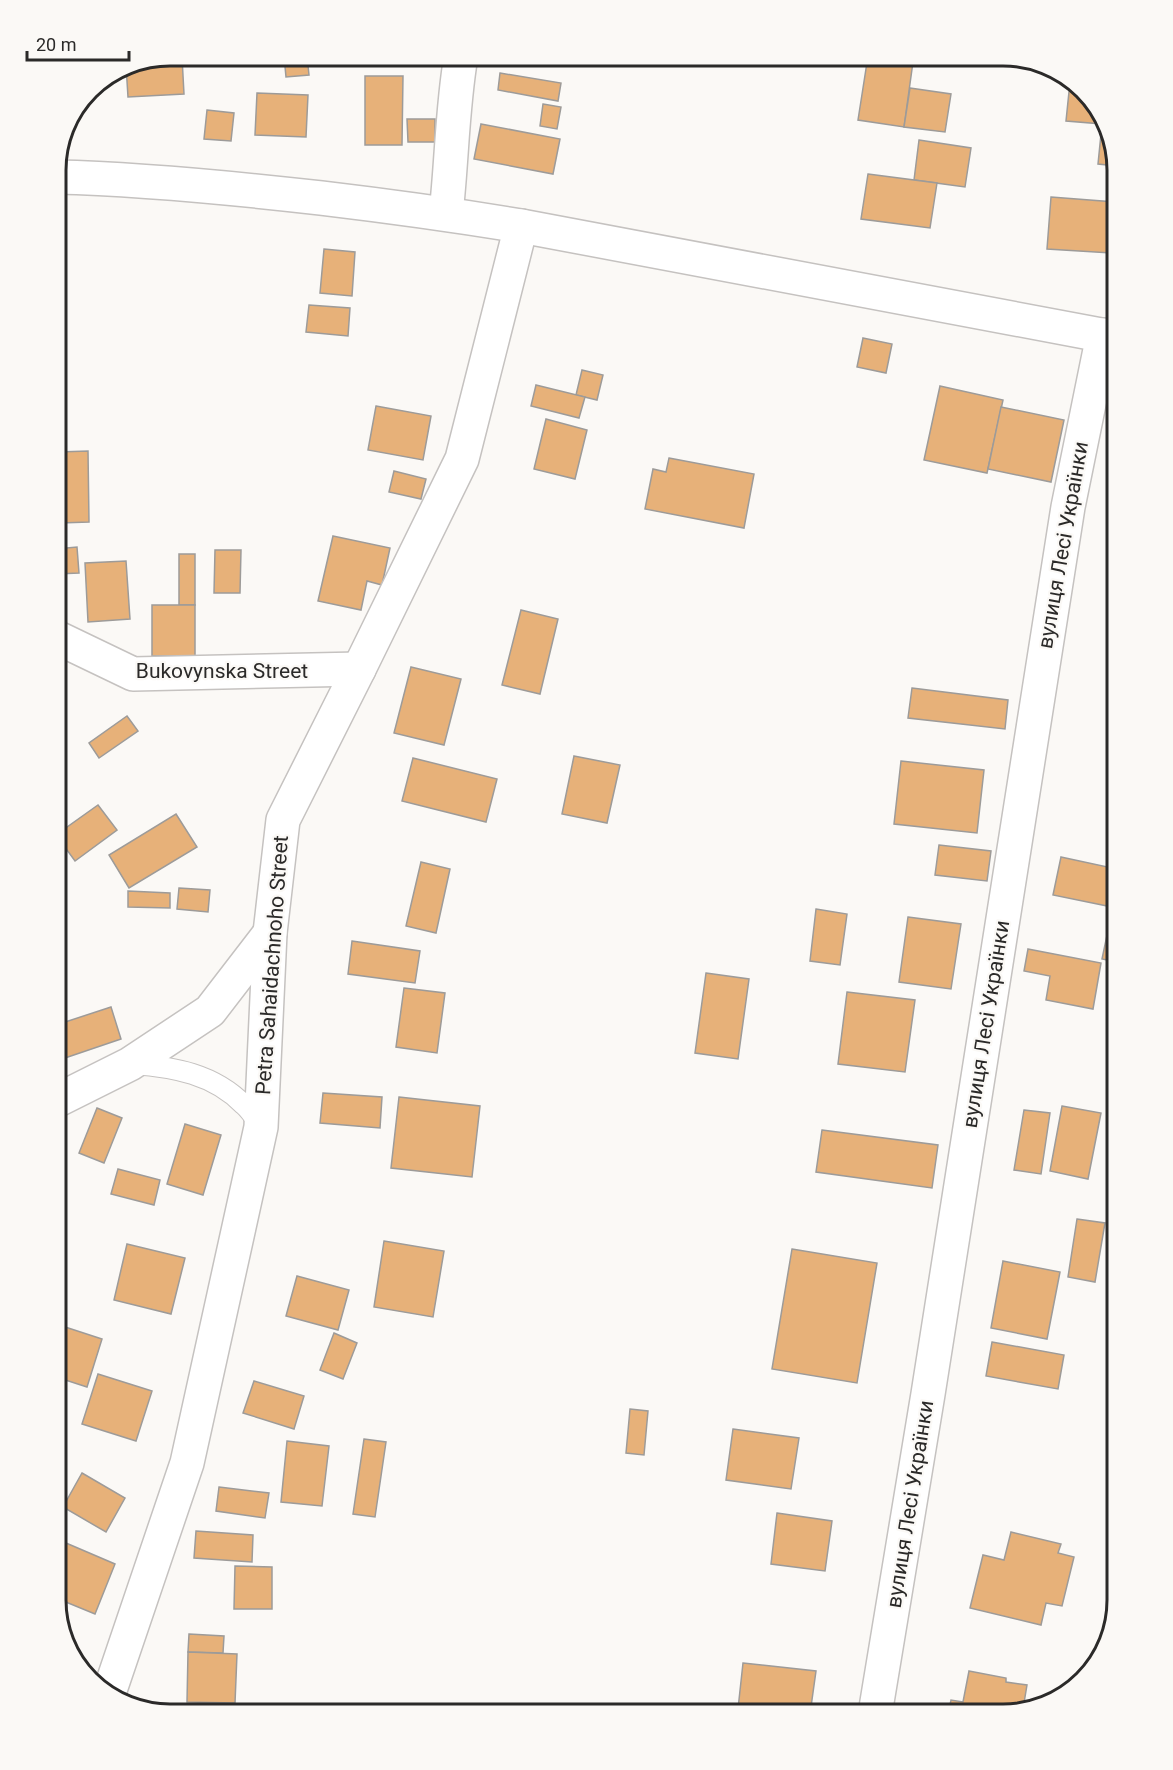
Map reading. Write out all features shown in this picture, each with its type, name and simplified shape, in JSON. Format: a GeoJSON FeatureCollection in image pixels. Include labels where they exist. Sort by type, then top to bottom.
{"type":"FeatureCollection","features":[{"type":"Feature","properties":{"kind":"street"},"geometry":{"type":"LineString","coordinates":[[446,213],[460,66]]}},
{"type":"Feature","properties":{"kind":"street"},"geometry":{"type":"LineString","coordinates":[[66,177],[250,190],[446,213],[1107,336]]}},
{"type":"Feature","properties":{"kind":"street","name":"Petra Sahaidachnoho Street"},"geometry":{"type":"LineString","coordinates":[[112,1686],[187,1463],[261,1127],[270,933],[283,820],[462,459],[521,226]]}},
{"type":"Feature","properties":{"kind":"street","name":"вулиця Лесі Українки"},"geometry":{"type":"LineString","coordinates":[[877,1704],[930,1382],[1068,507],[1107,349]]}},
{"type":"Feature","properties":{"kind":"street","name":"Bukovynska Street"},"geometry":{"type":"LineString","coordinates":[[66,642],[133,674],[359,669]]}},
{"type":"Feature","properties":{"kind":"street"},"geometry":{"type":"LineString","coordinates":[[66,1096],[130,1064],[210,1011],[270,933]]}},
{"type":"Feature","properties":{"kind":"lane"},"geometry":{"type":"LineString","coordinates":[[130,1064],[166,1066],[208,1079],[225,1088],[245,1105],[261,1127]]}},
{"type":"Feature","properties":{"kind":"building"},"geometry":{"type":"Polygon","coordinates":[[[182,66],[184,94],[128,97],[127,76],[150,68],[182,66]]]}},
{"type":"Feature","properties":{"kind":"building"},"geometry":{"type":"Polygon","coordinates":[[[285,66],[308,66],[309,75],[286,77],[285,66]]]}},
{"type":"Feature","properties":{"kind":"building"},"geometry":{"type":"Polygon","coordinates":[[[866,66],[912,66],[904,127],[858,120],[866,66]]]}},
{"type":"Feature","properties":{"kind":"building"},"geometry":{"type":"Polygon","coordinates":[[[500,73],[561,83],[558,101],[498,90],[500,73]]]}},
{"type":"Feature","properties":{"kind":"building"},"geometry":{"type":"Polygon","coordinates":[[[365,76],[403,76],[402,145],[365,145],[365,76]]]}},
{"type":"Feature","properties":{"kind":"building"},"geometry":{"type":"Polygon","coordinates":[[[910,88],[951,94],[945,132],[904,127],[910,88]]]}},
{"type":"Feature","properties":{"kind":"building"},"geometry":{"type":"Polygon","coordinates":[[[1069,90],[1077,96],[1096,123],[1066,121],[1069,90]]]}},
{"type":"Feature","properties":{"kind":"building"},"geometry":{"type":"Polygon","coordinates":[[[257,93],[308,95],[306,137],[255,135],[257,93]]]}},
{"type":"Feature","properties":{"kind":"building"},"geometry":{"type":"Polygon","coordinates":[[[543,104],[561,107],[557,129],[540,126],[543,104]]]}},
{"type":"Feature","properties":{"kind":"building"},"geometry":{"type":"Polygon","coordinates":[[[207,110],[234,113],[231,141],[204,139],[207,110]]]}},
{"type":"Feature","properties":{"kind":"building"},"geometry":{"type":"Polygon","coordinates":[[[407,119],[435,119],[435,142],[408,142],[407,119]]]}},
{"type":"Feature","properties":{"kind":"building"},"geometry":{"type":"Polygon","coordinates":[[[481,124],[560,139],[553,174],[474,159],[481,124]]]}},
{"type":"Feature","properties":{"kind":"building"},"geometry":{"type":"Polygon","coordinates":[[[1101,136],[1107,165],[1098,164],[1101,136]]]}},
{"type":"Feature","properties":{"kind":"building"},"geometry":{"type":"Polygon","coordinates":[[[919,140],[971,148],[965,187],[914,180],[919,140]]]}},
{"type":"Feature","properties":{"kind":"building"},"geometry":{"type":"Polygon","coordinates":[[[868,174],[937,183],[930,228],[861,219],[868,174]]]}},
{"type":"Feature","properties":{"kind":"building"},"geometry":{"type":"Polygon","coordinates":[[[1051,197],[1107,201],[1107,253],[1047,249],[1051,197]]]}},
{"type":"Feature","properties":{"kind":"building"},"geometry":{"type":"Polygon","coordinates":[[[324,249],[355,252],[352,296],[320,293],[324,249]]]}},
{"type":"Feature","properties":{"kind":"building"},"geometry":{"type":"Polygon","coordinates":[[[309,305],[350,308],[348,336],[306,332],[309,305]]]}},
{"type":"Feature","properties":{"kind":"building"},"geometry":{"type":"Polygon","coordinates":[[[863,338],[892,344],[886,373],[857,367],[863,338]]]}},
{"type":"Feature","properties":{"kind":"building"},"geometry":{"type":"Polygon","coordinates":[[[582,370],[603,375],[597,400],[576,395],[582,370]]]}},
{"type":"Feature","properties":{"kind":"building"},"geometry":{"type":"Polygon","coordinates":[[[536,385],[585,397],[579,418],[531,406],[536,385]]]}},
{"type":"Feature","properties":{"kind":"building"},"geometry":{"type":"Polygon","coordinates":[[[940,386],[1003,400],[987,473],[924,460],[940,386]]]}},
{"type":"Feature","properties":{"kind":"building"},"geometry":{"type":"Polygon","coordinates":[[[376,406],[431,416],[423,460],[368,450],[376,406]]]}},
{"type":"Feature","properties":{"kind":"building"},"geometry":{"type":"Polygon","coordinates":[[[1001,407],[1064,420],[1051,482],[988,469],[1001,407]]]}},
{"type":"Feature","properties":{"kind":"building"},"geometry":{"type":"Polygon","coordinates":[[[546,419],[587,430],[575,479],[534,469],[546,419]]]}},
{"type":"Feature","properties":{"kind":"building"},"geometry":{"type":"Polygon","coordinates":[[[88,451],[89,522],[66,523],[66,452],[88,451]]]}},
{"type":"Feature","properties":{"kind":"building"},"geometry":{"type":"Polygon","coordinates":[[[669,458],[754,474],[744,528],[645,509],[653,469],[666,472],[669,458]]]}},
{"type":"Feature","properties":{"kind":"building"},"geometry":{"type":"Polygon","coordinates":[[[394,471],[426,479],[421,499],[389,492],[394,471]]]}},
{"type":"Feature","properties":{"kind":"building"},"geometry":{"type":"Polygon","coordinates":[[[333,536],[390,548],[382,585],[367,581],[361,610],[318,601],[333,536]]]}},
{"type":"Feature","properties":{"kind":"building"},"geometry":{"type":"Polygon","coordinates":[[[77,547],[79,573],[66,574],[66,548],[77,547]]]}},
{"type":"Feature","properties":{"kind":"building"},"geometry":{"type":"Polygon","coordinates":[[[215,550],[241,550],[240,593],[214,593],[215,550]]]}},
{"type":"Feature","properties":{"kind":"building"},"geometry":{"type":"Polygon","coordinates":[[[179,554],[195,554],[195,605],[179,605],[179,554]]]}},
{"type":"Feature","properties":{"kind":"building"},"geometry":{"type":"Polygon","coordinates":[[[126,561],[130,619],[88,622],[85,563],[126,561]]]}},
{"type":"Feature","properties":{"kind":"building"},"geometry":{"type":"Polygon","coordinates":[[[152,605],[195,605],[195,656],[152,656],[152,605]]]}},
{"type":"Feature","properties":{"kind":"building"},"geometry":{"type":"Polygon","coordinates":[[[521,610],[558,619],[540,694],[502,685],[521,610]]]}},
{"type":"Feature","properties":{"kind":"building"},"geometry":{"type":"Polygon","coordinates":[[[411,667],[461,679],[444,745],[394,733],[411,667]]]}},
{"type":"Feature","properties":{"kind":"building"},"geometry":{"type":"Polygon","coordinates":[[[912,688],[1008,700],[1005,729],[908,718],[912,688]]]}},
{"type":"Feature","properties":{"kind":"building"},"geometry":{"type":"Polygon","coordinates":[[[127,716],[138,731],[99,758],[89,743],[127,716]]]}},
{"type":"Feature","properties":{"kind":"building"},"geometry":{"type":"Polygon","coordinates":[[[574,756],[620,765],[607,823],[562,814],[574,756]]]}},
{"type":"Feature","properties":{"kind":"building"},"geometry":{"type":"Polygon","coordinates":[[[413,758],[497,779],[486,822],[402,801],[413,758]]]}},
{"type":"Feature","properties":{"kind":"building"},"geometry":{"type":"Polygon","coordinates":[[[901,761],[984,770],[977,833],[894,824],[901,761]]]}},
{"type":"Feature","properties":{"kind":"building"},"geometry":{"type":"Polygon","coordinates":[[[98,805],[117,830],[75,861],[66,849],[66,828],[98,805]]]}},
{"type":"Feature","properties":{"kind":"building"},"geometry":{"type":"Polygon","coordinates":[[[176,814],[197,847],[129,888],[109,855],[176,814]]]}},
{"type":"Feature","properties":{"kind":"building"},"geometry":{"type":"Polygon","coordinates":[[[939,845],[991,851],[987,881],[935,875],[939,845]]]}},
{"type":"Feature","properties":{"kind":"building"},"geometry":{"type":"Polygon","coordinates":[[[1061,857],[1107,867],[1107,906],[1053,895],[1061,857]]]}},
{"type":"Feature","properties":{"kind":"building"},"geometry":{"type":"Polygon","coordinates":[[[421,862],[450,869],[436,933],[406,926],[421,862]]]}},
{"type":"Feature","properties":{"kind":"building"},"geometry":{"type":"Polygon","coordinates":[[[179,888],[210,890],[208,912],[177,909],[179,888]]]}},
{"type":"Feature","properties":{"kind":"building"},"geometry":{"type":"Polygon","coordinates":[[[128,891],[170,893],[170,908],[128,907],[128,891]]]}},
{"type":"Feature","properties":{"kind":"building"},"geometry":{"type":"Polygon","coordinates":[[[816,909],[847,914],[840,965],[810,961],[816,909]]]}},
{"type":"Feature","properties":{"kind":"building"},"geometry":{"type":"Polygon","coordinates":[[[908,917],[961,924],[951,989],[899,982],[908,917]]]}},
{"type":"Feature","properties":{"kind":"building"},"geometry":{"type":"Polygon","coordinates":[[[1107,935],[1107,960],[1102,959],[1107,935]]]}},
{"type":"Feature","properties":{"kind":"building"},"geometry":{"type":"Polygon","coordinates":[[[352,941],[420,951],[415,983],[348,974],[352,941]]]}},
{"type":"Feature","properties":{"kind":"building"},"geometry":{"type":"Polygon","coordinates":[[[1028,949],[1101,963],[1093,1009],[1046,1000],[1050,976],[1024,971],[1028,949]]]}},
{"type":"Feature","properties":{"kind":"building"},"geometry":{"type":"Polygon","coordinates":[[[706,973],[749,979],[738,1059],[695,1053],[706,973]]]}},
{"type":"Feature","properties":{"kind":"building"},"geometry":{"type":"Polygon","coordinates":[[[404,988],[445,993],[437,1053],[396,1047],[404,988]]]}},
{"type":"Feature","properties":{"kind":"building"},"geometry":{"type":"Polygon","coordinates":[[[847,992],[915,1000],[905,1072],[838,1064],[847,992]]]}},
{"type":"Feature","properties":{"kind":"building"},"geometry":{"type":"Polygon","coordinates":[[[111,1007],[121,1039],[66,1058],[66,1022],[111,1007]]]}},
{"type":"Feature","properties":{"kind":"building"},"geometry":{"type":"Polygon","coordinates":[[[323,1093],[382,1097],[380,1128],[320,1123],[323,1093]]]}},
{"type":"Feature","properties":{"kind":"building"},"geometry":{"type":"Polygon","coordinates":[[[399,1097],[480,1106],[472,1177],[391,1168],[399,1097]]]}},
{"type":"Feature","properties":{"kind":"building"},"geometry":{"type":"Polygon","coordinates":[[[1062,1106],[1101,1113],[1088,1179],[1050,1171],[1062,1106]]]}},
{"type":"Feature","properties":{"kind":"building"},"geometry":{"type":"Polygon","coordinates":[[[97,1108],[122,1118],[104,1163],[79,1153],[97,1108]]]}},
{"type":"Feature","properties":{"kind":"building"},"geometry":{"type":"Polygon","coordinates":[[[1024,1110],[1050,1113],[1041,1174],[1014,1170],[1024,1110]]]}},
{"type":"Feature","properties":{"kind":"building"},"geometry":{"type":"Polygon","coordinates":[[[185,1124],[221,1135],[203,1195],[167,1184],[185,1124]]]}},
{"type":"Feature","properties":{"kind":"building"},"geometry":{"type":"Polygon","coordinates":[[[822,1130],[938,1145],[932,1188],[816,1172],[822,1130]]]}},
{"type":"Feature","properties":{"kind":"building"},"geometry":{"type":"Polygon","coordinates":[[[118,1169],[160,1180],[154,1205],[111,1194],[118,1169]]]}},
{"type":"Feature","properties":{"kind":"building"},"geometry":{"type":"Polygon","coordinates":[[[1077,1219],[1105,1223],[1095,1282],[1068,1277],[1077,1219]]]}},
{"type":"Feature","properties":{"kind":"building"},"geometry":{"type":"Polygon","coordinates":[[[384,1241],[444,1251],[433,1317],[374,1307],[384,1241]]]}},
{"type":"Feature","properties":{"kind":"building"},"geometry":{"type":"Polygon","coordinates":[[[127,1244],[185,1258],[171,1314],[114,1300],[127,1244]]]}},
{"type":"Feature","properties":{"kind":"building"},"geometry":{"type":"Polygon","coordinates":[[[792,1249],[877,1263],[857,1383],[772,1369],[792,1249]]]}},
{"type":"Feature","properties":{"kind":"building"},"geometry":{"type":"Polygon","coordinates":[[[1003,1261],[1060,1272],[1047,1339],[991,1328],[1003,1261]]]}},
{"type":"Feature","properties":{"kind":"building"},"geometry":{"type":"Polygon","coordinates":[[[297,1276],[349,1290],[338,1330],[286,1316],[297,1276]]]}},
{"type":"Feature","properties":{"kind":"building"},"geometry":{"type":"Polygon","coordinates":[[[66,1327],[102,1339],[87,1387],[66,1380],[66,1327]]]}},
{"type":"Feature","properties":{"kind":"building"},"geometry":{"type":"Polygon","coordinates":[[[334,1333],[357,1343],[343,1379],[320,1370],[334,1333]]]}},
{"type":"Feature","properties":{"kind":"building"},"geometry":{"type":"Polygon","coordinates":[[[992,1342],[1064,1355],[1058,1389],[986,1376],[992,1342]]]}},
{"type":"Feature","properties":{"kind":"building"},"geometry":{"type":"Polygon","coordinates":[[[98,1374],[152,1391],[136,1441],[82,1424],[98,1374]]]}},
{"type":"Feature","properties":{"kind":"building"},"geometry":{"type":"Polygon","coordinates":[[[254,1381],[304,1396],[294,1429],[243,1413],[254,1381]]]}},
{"type":"Feature","properties":{"kind":"building"},"geometry":{"type":"Polygon","coordinates":[[[630,1409],[648,1411],[644,1455],[626,1453],[630,1409]]]}},
{"type":"Feature","properties":{"kind":"building"},"geometry":{"type":"Polygon","coordinates":[[[733,1429],[799,1438],[791,1489],[726,1480],[733,1429]]]}},
{"type":"Feature","properties":{"kind":"building"},"geometry":{"type":"Polygon","coordinates":[[[364,1439],[386,1442],[375,1517],[353,1514],[364,1439]]]}},
{"type":"Feature","properties":{"kind":"building"},"geometry":{"type":"Polygon","coordinates":[[[287,1441],[329,1446],[322,1506],[281,1502],[287,1441]]]}},
{"type":"Feature","properties":{"kind":"building"},"geometry":{"type":"Polygon","coordinates":[[[82,1473],[125,1498],[106,1532],[66,1509],[66,1502],[82,1473]]]}},
{"type":"Feature","properties":{"kind":"building"},"geometry":{"type":"Polygon","coordinates":[[[219,1487],[269,1493],[265,1518],[216,1511],[219,1487]]]}},
{"type":"Feature","properties":{"kind":"building"},"geometry":{"type":"Polygon","coordinates":[[[777,1513],[832,1521],[825,1571],[771,1564],[777,1513]]]}},
{"type":"Feature","properties":{"kind":"building"},"geometry":{"type":"Polygon","coordinates":[[[196,1531],[253,1535],[252,1562],[194,1558],[196,1531]]]}},
{"type":"Feature","properties":{"kind":"building"},"geometry":{"type":"Polygon","coordinates":[[[1011,1532],[1061,1544],[1058,1553],[1074,1557],[1062,1606],[1046,1603],[1041,1625],[970,1608],[983,1555],[1004,1560],[1011,1532]]]}},
{"type":"Feature","properties":{"kind":"building"},"geometry":{"type":"Polygon","coordinates":[[[66,1543],[115,1564],[95,1614],[66,1602],[66,1543]]]}},
{"type":"Feature","properties":{"kind":"building"},"geometry":{"type":"Polygon","coordinates":[[[235,1566],[272,1567],[272,1609],[234,1609],[235,1566]]]}},
{"type":"Feature","properties":{"kind":"building"},"geometry":{"type":"Polygon","coordinates":[[[189,1634],[224,1636],[223,1653],[188,1652],[189,1634]]]}},
{"type":"Feature","properties":{"kind":"building"},"geometry":{"type":"Polygon","coordinates":[[[188,1652],[237,1654],[235,1703],[187,1702],[188,1652]]]}},
{"type":"Feature","properties":{"kind":"building"},"geometry":{"type":"Polygon","coordinates":[[[743,1663],[816,1671],[811,1704],[739,1704],[743,1663]]]}},
{"type":"Feature","properties":{"kind":"building"},"geometry":{"type":"Polygon","coordinates":[[[969,1671],[1006,1678],[1006,1682],[1027,1685],[1024,1701],[1003,1704],[950,1704],[951,1700],[963,1702],[969,1671]]]}}]}
